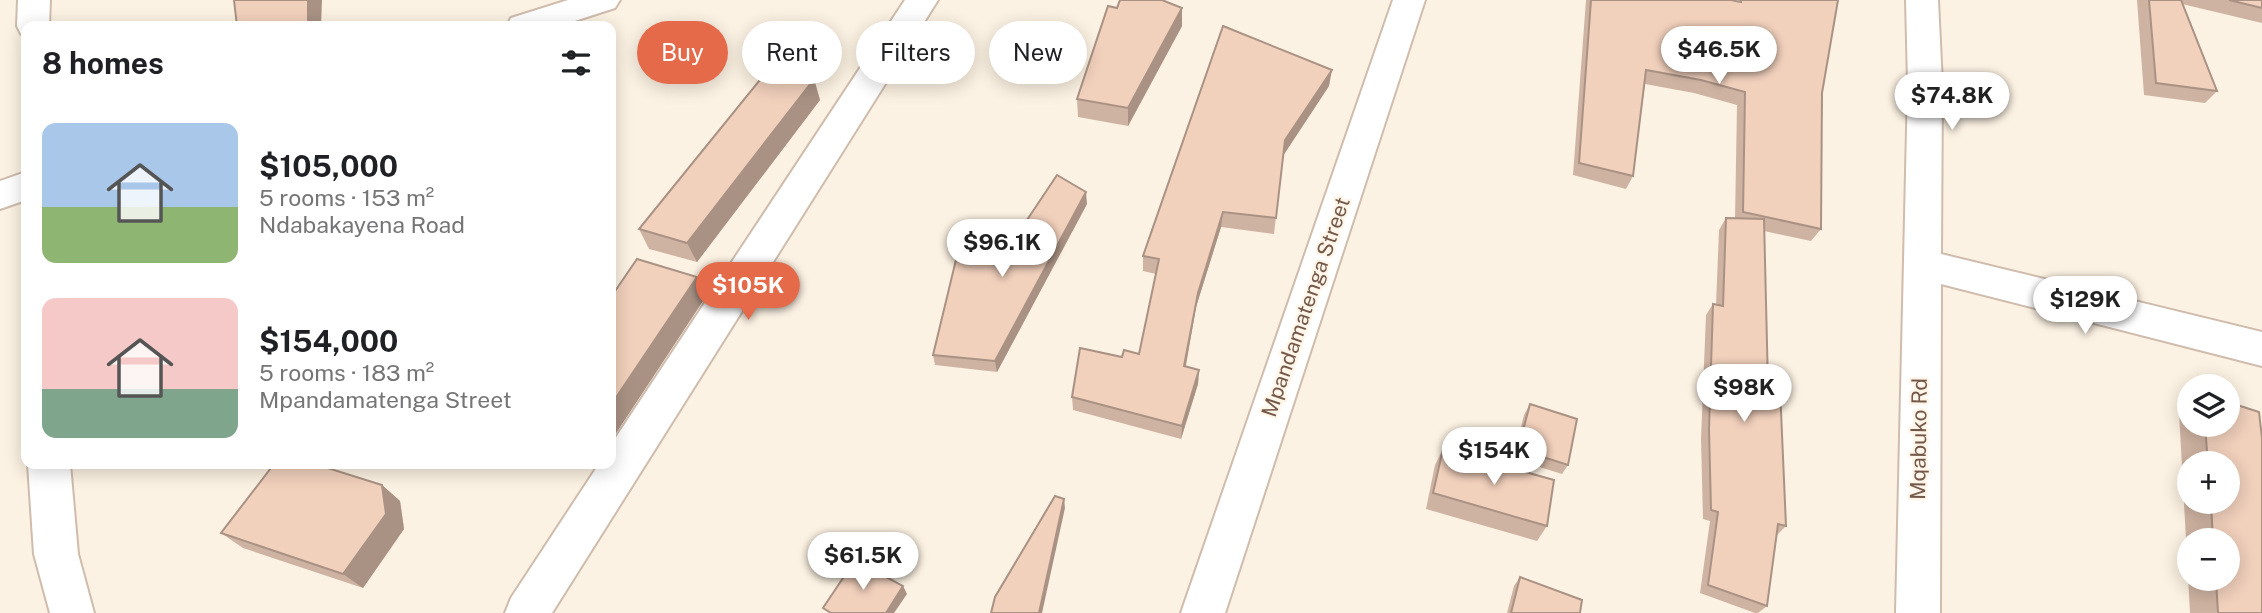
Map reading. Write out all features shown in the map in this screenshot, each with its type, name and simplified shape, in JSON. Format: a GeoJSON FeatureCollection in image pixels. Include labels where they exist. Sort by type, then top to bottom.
{"type":"FeatureCollection","features":[{"type":"Feature","properties":{"kind":"street"},"geometry":{"type":"LineString","coordinates":[[33,21],[34,0]]}},
{"type":"Feature","properties":{"kind":"street"},"geometry":{"type":"LineString","coordinates":[[539,21],[604,0]]}},
{"type":"Feature","properties":{"kind":"street"},"geometry":{"type":"LineString","coordinates":[[527,613],[804,179],[922,0]]}},
{"type":"Feature","properties":{"kind":"street","name":"Mpandamatenga Street"},"geometry":{"type":"LineString","coordinates":[[1203,613],[1409,0]]}},
{"type":"Feature","properties":{"kind":"street","name":"Mqabuko Rd"},"geometry":{"type":"LineString","coordinates":[[1917,613],[1925,84],[1922,0]]}},
{"type":"Feature","properties":{"kind":"street"},"geometry":{"type":"LineString","coordinates":[[0,195],[21,188]]}},
{"type":"Feature","properties":{"kind":"street"},"geometry":{"type":"LineString","coordinates":[[1922,264],[2262,349]]}},
{"type":"Feature","properties":{"kind":"street"},"geometry":{"type":"LineString","coordinates":[[49,469],[56,554],[72,613]]}},
{"type":"Feature","properties":{"kind":"building"},"geometry":{"type":"Polygon","coordinates":[[[234,0],[308,0],[308,21],[236,21],[234,0]]]}},
{"type":"Feature","properties":{"kind":"building"},"geometry":{"type":"Polygon","coordinates":[[[1120,0],[1162,0],[1182,8],[1128,108],[1077,99],[1082,84],[1087,84],[1087,69],[1108,6],[1117,8],[1120,0]]]}},
{"type":"Feature","properties":{"kind":"building"},"geometry":{"type":"Polygon","coordinates":[[[1591,0],[1838,0],[1822,93],[1821,229],[1743,212],[1745,92],[1701,80],[1646,70],[1633,176],[1579,163],[1591,0]]]}},
{"type":"Feature","properties":{"kind":"building"},"geometry":{"type":"Polygon","coordinates":[[[2149,0],[2181,0],[2217,91],[2156,83],[2149,0]]]}},
{"type":"Feature","properties":{"kind":"building"},"geometry":{"type":"Polygon","coordinates":[[[2229,0],[2262,0],[2262,8],[2229,0]]]}},
{"type":"Feature","properties":{"kind":"building"},"geometry":{"type":"Polygon","coordinates":[[[1223,26],[1332,70],[1285,140],[1276,218],[1223,212],[1198,293],[1184,366],[1199,370],[1182,426],[1072,397],[1080,348],[1122,357],[1124,350],[1139,354],[1159,259],[1143,256],[1223,26]]]}},
{"type":"Feature","properties":{"kind":"building"},"geometry":{"type":"Polygon","coordinates":[[[757,84],[810,84],[687,243],[639,229],[757,84]]]}},
{"type":"Feature","properties":{"kind":"building"},"geometry":{"type":"Polygon","coordinates":[[[1057,175],[1086,192],[995,361],[933,355],[961,239],[1005,253],[1057,175]]]}},
{"type":"Feature","properties":{"kind":"building"},"geometry":{"type":"Polygon","coordinates":[[[1726,218],[1764,219],[1768,385],[1780,388],[1786,526],[1778,524],[1767,606],[1708,585],[1718,512],[1711,510],[1709,429],[1713,304],[1723,306],[1726,218]]]}},
{"type":"Feature","properties":{"kind":"building"},"geometry":{"type":"Polygon","coordinates":[[[637,259],[697,277],[616,398],[616,290],[637,259]]]}},
{"type":"Feature","properties":{"kind":"building"},"geometry":{"type":"Polygon","coordinates":[[[1530,404],[1577,419],[1568,465],[1518,449],[1530,404]]]}},
{"type":"Feature","properties":{"kind":"building"},"geometry":{"type":"Polygon","coordinates":[[[2240,406],[2259,412],[2262,438],[2262,613],[2218,613],[2217,591],[2240,591],[2240,528],[2212,528],[2212,514],[2240,514],[2240,451],[2207,451],[2206,437],[2240,437],[2240,406]]]}},
{"type":"Feature","properties":{"kind":"building"},"geometry":{"type":"Polygon","coordinates":[[[1443,449],[1554,480],[1547,526],[1433,493],[1443,449]]]}},
{"type":"Feature","properties":{"kind":"building"},"geometry":{"type":"Polygon","coordinates":[[[270,469],[331,469],[382,485],[386,514],[343,574],[221,533],[270,469]]]}},
{"type":"Feature","properties":{"kind":"building"},"geometry":{"type":"Polygon","coordinates":[[[1055,496],[1064,499],[1039,613],[991,613],[995,597],[1055,496]]]}},
{"type":"Feature","properties":{"kind":"building"},"geometry":{"type":"Polygon","coordinates":[[[855,560],[903,586],[886,613],[831,613],[823,608],[855,560]]]}},
{"type":"Feature","properties":{"kind":"building"},"geometry":{"type":"Polygon","coordinates":[[[1520,577],[1582,600],[1580,613],[1511,613],[1520,577]]]}}]}
